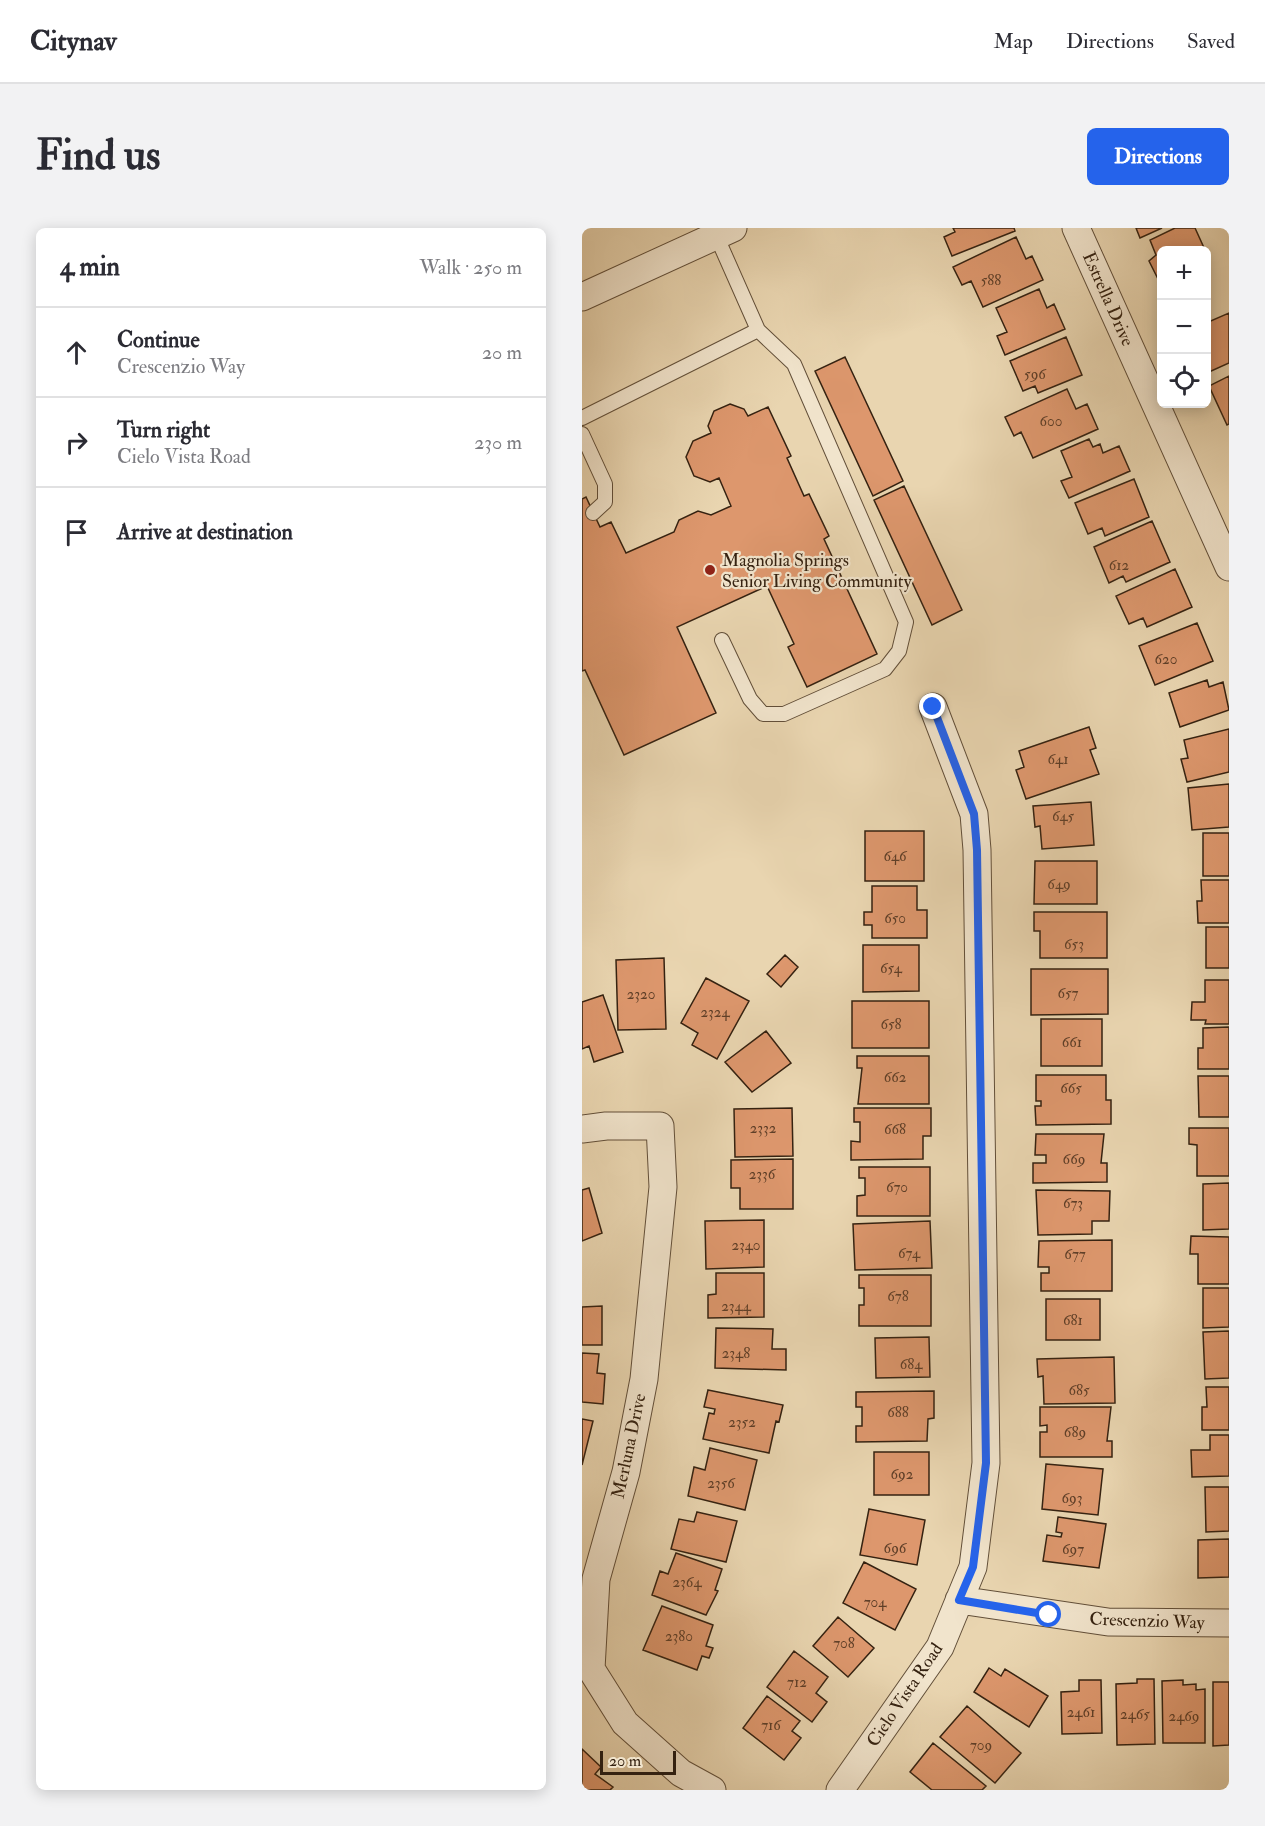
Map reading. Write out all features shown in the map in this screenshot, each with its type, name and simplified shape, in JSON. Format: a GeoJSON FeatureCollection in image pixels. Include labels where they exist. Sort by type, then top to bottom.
{"type":"FeatureCollection","features":[{"type":"Feature","properties":{"kind":"street","name":"Estrella Drive"},"geometry":{"type":"LineString","coordinates":[[1076,228],[1229,567]]}},
{"type":"Feature","properties":{"kind":"street"},"geometry":{"type":"LineString","coordinates":[[582,297],[720,230]]}},
{"type":"Feature","properties":{"kind":"street","name":"Cielo Vista Road"},"geometry":{"type":"LineString","coordinates":[[840,1790],[940,1647],[973,1567],[986,1463],[977,850],[974,814],[933,707]]}},
{"type":"Feature","properties":{"kind":"street","name":"Merluna Drive"},"geometry":{"type":"LineString","coordinates":[[582,1129],[606,1126],[660,1126],[663,1187],[644,1379],[626,1472],[596,1579],[591,1669],[626,1724],[681,1773],[712,1790]]}},
{"type":"Feature","properties":{"kind":"street","name":"Crescenzio Way"},"geometry":{"type":"LineString","coordinates":[[959,1600],[1108,1622],[1229,1623]]}},
{"type":"Feature","properties":{"kind":"lane"},"geometry":{"type":"LineString","coordinates":[[720,230],[758,330],[794,364],[906,622],[899,651],[885,669],[784,714],[763,714],[750,699],[722,640]]}},
{"type":"Feature","properties":{"kind":"lane"},"geometry":{"type":"LineString","coordinates":[[582,418],[758,330]]}},
{"type":"Feature","properties":{"kind":"lane"},"geometry":{"type":"LineString","coordinates":[[582,434],[605,484],[605,502],[593,513]]}},
{"type":"Feature","properties":{"kind":"building"},"geometry":{"type":"Polygon","coordinates":[[[953,228],[1014,228],[1015,231],[952,256],[944,237],[955,232],[953,228]]]}},
{"type":"Feature","properties":{"kind":"building"},"geometry":{"type":"Polygon","coordinates":[[[1136,228],[1162,228],[1140,238],[1136,228]]]}},
{"type":"Feature","properties":{"kind":"building"},"geometry":{"type":"Polygon","coordinates":[[[1175,228],[1195,228],[1203,246],[1157,246],[1157,277],[1149,261],[1156,255],[1150,240],[1175,228]]]}},
{"type":"Feature","properties":{"kind":"building"},"geometry":{"type":"Polygon","coordinates":[[[1016,237],[1026,259],[1032,256],[1043,280],[983,307],[971,281],[962,285],[953,267],[1016,237]]]}},
{"type":"Feature","properties":{"kind":"building"},"geometry":{"type":"Polygon","coordinates":[[[1039,289],[1047,308],[1054,304],[1065,329],[1005,355],[997,336],[1007,332],[996,308],[1039,289]]]}},
{"type":"Feature","properties":{"kind":"building"},"geometry":{"type":"Polygon","coordinates":[[[1229,313],[1229,363],[1211,371],[1211,354],[1211,321],[1229,313]]]}},
{"type":"Feature","properties":{"kind":"building"},"geometry":{"type":"Polygon","coordinates":[[[1066,337],[1082,375],[1038,393],[1035,386],[1023,391],[1010,361],[1066,337]]]}},
{"type":"Feature","properties":{"kind":"building"},"geometry":{"type":"Polygon","coordinates":[[[845,357],[903,481],[873,496],[815,371],[845,357]]]}},
{"type":"Feature","properties":{"kind":"building"},"geometry":{"type":"Polygon","coordinates":[[[1229,376],[1229,424],[1227,425],[1211,390],[1211,385],[1229,376]]]}},
{"type":"Feature","properties":{"kind":"building"},"geometry":{"type":"Polygon","coordinates":[[[1067,389],[1076,409],[1087,404],[1098,429],[1033,458],[1021,432],[1014,436],[1005,417],[1067,389]]]}},
{"type":"Feature","properties":{"kind":"building","name":"Magnolia Springs Senior Living Community"},"geometry":{"type":"Polygon","coordinates":[[[730,404],[744,409],[748,416],[768,407],[791,456],[787,458],[804,496],[809,494],[829,536],[824,539],[877,654],[807,687],[788,647],[794,644],[767,586],[677,627],[716,713],[624,755],[585,670],[582,671],[582,499],[586,497],[600,527],[611,522],[626,553],[674,532],[679,520],[698,511],[711,515],[731,506],[719,478],[710,482],[694,476],[686,457],[693,441],[711,433],[708,426],[714,411],[730,404]]]}},
{"type":"Feature","properties":{"kind":"building"},"geometry":{"type":"Polygon","coordinates":[[[1089,439],[1093,447],[1100,444],[1103,453],[1119,446],[1130,471],[1069,498],[1061,481],[1072,477],[1061,451],[1089,439]]]}},
{"type":"Feature","properties":{"kind":"building"},"geometry":{"type":"Polygon","coordinates":[[[1134,479],[1149,517],[1105,536],[1102,528],[1088,534],[1075,503],[1134,479]]]}},
{"type":"Feature","properties":{"kind":"building"},"geometry":{"type":"Polygon","coordinates":[[[904,486],[962,610],[932,625],[874,500],[904,486]]]}},
{"type":"Feature","properties":{"kind":"building"},"geometry":{"type":"Polygon","coordinates":[[[1152,521],[1170,562],[1126,582],[1123,576],[1109,583],[1094,547],[1152,521]]]}},
{"type":"Feature","properties":{"kind":"building"},"geometry":{"type":"Polygon","coordinates":[[[1175,569],[1192,607],[1147,627],[1143,618],[1129,624],[1116,596],[1175,569]]]}},
{"type":"Feature","properties":{"kind":"building"},"geometry":{"type":"Polygon","coordinates":[[[1197,623],[1213,661],[1155,685],[1139,646],[1197,623]]]}},
{"type":"Feature","properties":{"kind":"building"},"geometry":{"type":"Polygon","coordinates":[[[1207,680],[1209,687],[1223,682],[1229,710],[1180,727],[1169,693],[1207,680]]]}},
{"type":"Feature","properties":{"kind":"building"},"geometry":{"type":"Polygon","coordinates":[[[1089,727],[1096,748],[1090,750],[1099,774],[1026,799],[1016,770],[1024,767],[1019,751],[1089,727]]]}},
{"type":"Feature","properties":{"kind":"building"},"geometry":{"type":"Polygon","coordinates":[[[1229,729],[1229,772],[1187,782],[1181,759],[1188,758],[1184,740],[1229,729]]]}},
{"type":"Feature","properties":{"kind":"building"},"geometry":{"type":"Polygon","coordinates":[[[1229,784],[1229,827],[1192,830],[1188,788],[1229,784]]]}},
{"type":"Feature","properties":{"kind":"building"},"geometry":{"type":"Polygon","coordinates":[[[1091,802],[1094,845],[1042,849],[1040,826],[1035,827],[1033,806],[1091,802]]]}},
{"type":"Feature","properties":{"kind":"building"},"geometry":{"type":"Polygon","coordinates":[[[865,831],[924,831],[924,881],[865,881],[865,831]]]}},
{"type":"Feature","properties":{"kind":"building"},"geometry":{"type":"Polygon","coordinates":[[[1203,833],[1229,833],[1229,876],[1203,876],[1203,833]]]}},
{"type":"Feature","properties":{"kind":"building"},"geometry":{"type":"Polygon","coordinates":[[[1035,861],[1097,861],[1097,904],[1034,904],[1035,861]]]}},
{"type":"Feature","properties":{"kind":"building"},"geometry":{"type":"Polygon","coordinates":[[[1201,880],[1229,880],[1229,923],[1198,923],[1197,901],[1202,901],[1201,880]]]}},
{"type":"Feature","properties":{"kind":"building"},"geometry":{"type":"Polygon","coordinates":[[[872,886],[917,886],[917,910],[927,910],[927,938],[872,938],[872,925],[864,925],[864,912],[872,912],[872,886]]]}},
{"type":"Feature","properties":{"kind":"building"},"geometry":{"type":"Polygon","coordinates":[[[1034,912],[1107,912],[1107,958],[1040,958],[1040,931],[1034,931],[1034,912]]]}},
{"type":"Feature","properties":{"kind":"building"},"geometry":{"type":"Polygon","coordinates":[[[1206,927],[1229,927],[1229,968],[1206,968],[1206,927]]]}},
{"type":"Feature","properties":{"kind":"building"},"geometry":{"type":"Polygon","coordinates":[[[863,945],[919,945],[919,991],[863,992],[863,945]]]}},
{"type":"Feature","properties":{"kind":"building"},"geometry":{"type":"Polygon","coordinates":[[[785,955],[798,967],[781,987],[767,974],[785,955]]]}},
{"type":"Feature","properties":{"kind":"building"},"geometry":{"type":"Polygon","coordinates":[[[664,958],[666,1029],[618,1030],[616,960],[664,958]]]}},
{"type":"Feature","properties":{"kind":"building"},"geometry":{"type":"Polygon","coordinates":[[[1031,969],[1108,969],[1108,1014],[1031,1015],[1031,969]]]}},
{"type":"Feature","properties":{"kind":"building"},"geometry":{"type":"Polygon","coordinates":[[[706,978],[749,1001],[717,1059],[692,1045],[698,1033],[681,1023],[706,978]]]}},
{"type":"Feature","properties":{"kind":"building"},"geometry":{"type":"Polygon","coordinates":[[[1205,980],[1229,980],[1229,1024],[1205,1024],[1206,1020],[1191,1020],[1192,1002],[1205,1002],[1205,980]]]}},
{"type":"Feature","properties":{"kind":"building"},"geometry":{"type":"Polygon","coordinates":[[[603,995],[623,1052],[594,1062],[589,1046],[582,1049],[582,1002],[603,995]]]}},
{"type":"Feature","properties":{"kind":"building"},"geometry":{"type":"Polygon","coordinates":[[[852,1001],[929,1001],[929,1048],[852,1048],[852,1001]]]}},
{"type":"Feature","properties":{"kind":"building"},"geometry":{"type":"Polygon","coordinates":[[[1041,1019],[1102,1019],[1102,1066],[1041,1066],[1041,1019]]]}},
{"type":"Feature","properties":{"kind":"building"},"geometry":{"type":"Polygon","coordinates":[[[1229,1027],[1229,1069],[1198,1069],[1198,1048],[1203,1048],[1203,1028],[1229,1027]]]}},
{"type":"Feature","properties":{"kind":"building"},"geometry":{"type":"Polygon","coordinates":[[[766,1031],[791,1063],[752,1092],[725,1062],[766,1031]]]}},
{"type":"Feature","properties":{"kind":"building"},"geometry":{"type":"Polygon","coordinates":[[[857,1056],[929,1056],[929,1104],[858,1104],[862,1068],[857,1068],[857,1056]]]}},
{"type":"Feature","properties":{"kind":"building"},"geometry":{"type":"Polygon","coordinates":[[[1036,1075],[1106,1075],[1106,1100],[1111,1100],[1111,1124],[1036,1125],[1035,1106],[1041,1106],[1041,1101],[1036,1101],[1036,1075]]]}},
{"type":"Feature","properties":{"kind":"building"},"geometry":{"type":"Polygon","coordinates":[[[1198,1076],[1229,1076],[1229,1117],[1199,1117],[1198,1076]]]}},
{"type":"Feature","properties":{"kind":"building"},"geometry":{"type":"Polygon","coordinates":[[[792,1108],[793,1156],[735,1157],[734,1109],[792,1108]]]}},
{"type":"Feature","properties":{"kind":"building"},"geometry":{"type":"Polygon","coordinates":[[[854,1108],[931,1108],[931,1136],[923,1136],[923,1159],[851,1160],[851,1141],[860,1142],[860,1122],[854,1122],[854,1108]]]}},
{"type":"Feature","properties":{"kind":"building"},"geometry":{"type":"Polygon","coordinates":[[[1189,1128],[1229,1128],[1229,1176],[1197,1176],[1197,1145],[1189,1144],[1189,1128]]]}},
{"type":"Feature","properties":{"kind":"building"},"geometry":{"type":"Polygon","coordinates":[[[1036,1134],[1104,1134],[1101,1163],[1107,1163],[1107,1182],[1033,1183],[1033,1163],[1046,1163],[1046,1155],[1035,1155],[1036,1134]]]}},
{"type":"Feature","properties":{"kind":"building"},"geometry":{"type":"Polygon","coordinates":[[[793,1159],[793,1209],[740,1209],[740,1188],[731,1188],[731,1160],[793,1159]]]}},
{"type":"Feature","properties":{"kind":"building"},"geometry":{"type":"Polygon","coordinates":[[[859,1167],[930,1167],[930,1216],[857,1216],[857,1196],[865,1195],[865,1178],[859,1178],[859,1167]]]}},
{"type":"Feature","properties":{"kind":"building"},"geometry":{"type":"Polygon","coordinates":[[[1229,1183],[1229,1229],[1203,1230],[1203,1184],[1229,1183]]]}},
{"type":"Feature","properties":{"kind":"building"},"geometry":{"type":"Polygon","coordinates":[[[589,1188],[602,1233],[582,1241],[582,1190],[589,1188]]]}},
{"type":"Feature","properties":{"kind":"building"},"geometry":{"type":"Polygon","coordinates":[[[1036,1190],[1110,1191],[1109,1221],[1092,1221],[1092,1234],[1038,1235],[1036,1190]]]}},
{"type":"Feature","properties":{"kind":"building"},"geometry":{"type":"Polygon","coordinates":[[[764,1220],[764,1267],[706,1269],[705,1221],[764,1220]]]}},
{"type":"Feature","properties":{"kind":"building"},"geometry":{"type":"Polygon","coordinates":[[[930,1221],[932,1268],[855,1270],[853,1224],[930,1221]]]}},
{"type":"Feature","properties":{"kind":"building"},"geometry":{"type":"Polygon","coordinates":[[[1191,1236],[1229,1237],[1229,1284],[1198,1284],[1198,1254],[1190,1254],[1191,1236]]]}},
{"type":"Feature","properties":{"kind":"building"},"geometry":{"type":"Polygon","coordinates":[[[1112,1240],[1112,1291],[1041,1291],[1041,1273],[1049,1273],[1049,1267],[1038,1267],[1039,1241],[1112,1240]]]}},
{"type":"Feature","properties":{"kind":"building"},"geometry":{"type":"Polygon","coordinates":[[[716,1273],[764,1273],[764,1317],[708,1318],[708,1295],[716,1294],[716,1273]]]}},
{"type":"Feature","properties":{"kind":"building"},"geometry":{"type":"Polygon","coordinates":[[[859,1275],[931,1275],[931,1326],[859,1326],[859,1305],[864,1305],[864,1288],[859,1288],[859,1275]]]}},
{"type":"Feature","properties":{"kind":"building"},"geometry":{"type":"Polygon","coordinates":[[[1203,1288],[1229,1288],[1229,1327],[1203,1328],[1203,1288]]]}},
{"type":"Feature","properties":{"kind":"building"},"geometry":{"type":"Polygon","coordinates":[[[1046,1299],[1100,1299],[1100,1340],[1046,1340],[1046,1299]]]}},
{"type":"Feature","properties":{"kind":"building"},"geometry":{"type":"Polygon","coordinates":[[[602,1306],[602,1345],[582,1345],[582,1307],[602,1306]]]}},
{"type":"Feature","properties":{"kind":"building"},"geometry":{"type":"Polygon","coordinates":[[[716,1328],[773,1329],[772,1349],[786,1349],[786,1370],[715,1368],[716,1328]]]}},
{"type":"Feature","properties":{"kind":"building"},"geometry":{"type":"Polygon","coordinates":[[[1229,1331],[1229,1378],[1205,1379],[1203,1332],[1229,1331]]]}},
{"type":"Feature","properties":{"kind":"building"},"geometry":{"type":"Polygon","coordinates":[[[929,1337],[930,1377],[876,1378],[875,1338],[929,1337]]]}},
{"type":"Feature","properties":{"kind":"building"},"geometry":{"type":"Polygon","coordinates":[[[582,1353],[599,1354],[597,1373],[605,1374],[603,1404],[582,1402],[582,1353]]]}},
{"type":"Feature","properties":{"kind":"building"},"geometry":{"type":"Polygon","coordinates":[[[1114,1357],[1115,1403],[1044,1404],[1043,1376],[1038,1377],[1037,1359],[1114,1357]]]}},
{"type":"Feature","properties":{"kind":"building"},"geometry":{"type":"Polygon","coordinates":[[[1206,1387],[1229,1387],[1229,1430],[1202,1430],[1202,1407],[1207,1407],[1206,1387]]]}},
{"type":"Feature","properties":{"kind":"building"},"geometry":{"type":"Polygon","coordinates":[[[708,1390],[783,1405],[779,1422],[776,1421],[769,1453],[703,1439],[709,1413],[714,1414],[715,1409],[704,1407],[708,1390]]]}},
{"type":"Feature","properties":{"kind":"building"},"geometry":{"type":"Polygon","coordinates":[[[934,1391],[934,1418],[928,1419],[927,1441],[856,1442],[856,1426],[862,1426],[862,1407],[856,1407],[856,1392],[934,1391]]]}},
{"type":"Feature","properties":{"kind":"building"},"geometry":{"type":"Polygon","coordinates":[[[1040,1407],[1111,1407],[1107,1441],[1112,1441],[1112,1457],[1040,1457],[1040,1432],[1047,1432],[1047,1425],[1040,1426],[1040,1407]]]}},
{"type":"Feature","properties":{"kind":"building"},"geometry":{"type":"Polygon","coordinates":[[[582,1419],[593,1421],[582,1465],[582,1419]]]}},
{"type":"Feature","properties":{"kind":"building"},"geometry":{"type":"Polygon","coordinates":[[[1210,1435],[1229,1435],[1229,1476],[1192,1477],[1191,1450],[1210,1450],[1210,1435]]]}},
{"type":"Feature","properties":{"kind":"building"},"geometry":{"type":"Polygon","coordinates":[[[710,1448],[757,1460],[745,1510],[688,1496],[694,1467],[705,1470],[710,1448]]]}},
{"type":"Feature","properties":{"kind":"building"},"geometry":{"type":"Polygon","coordinates":[[[874,1452],[929,1452],[929,1495],[874,1495],[874,1452]]]}},
{"type":"Feature","properties":{"kind":"building"},"geometry":{"type":"Polygon","coordinates":[[[1046,1464],[1103,1469],[1098,1515],[1042,1509],[1046,1464]]]}},
{"type":"Feature","properties":{"kind":"building"},"geometry":{"type":"Polygon","coordinates":[[[1205,1487],[1229,1487],[1229,1531],[1206,1532],[1205,1487]]]}},
{"type":"Feature","properties":{"kind":"building"},"geometry":{"type":"Polygon","coordinates":[[[869,1509],[925,1520],[917,1565],[860,1555],[869,1509]]]}},
{"type":"Feature","properties":{"kind":"building"},"geometry":{"type":"Polygon","coordinates":[[[697,1512],[737,1521],[726,1562],[671,1549],[679,1519],[694,1522],[697,1512]]]}},
{"type":"Feature","properties":{"kind":"building"},"geometry":{"type":"Polygon","coordinates":[[[1058,1517],[1106,1524],[1099,1568],[1043,1561],[1047,1535],[1061,1537],[1062,1533],[1056,1532],[1058,1517]]]}},
{"type":"Feature","properties":{"kind":"building"},"geometry":{"type":"Polygon","coordinates":[[[1229,1539],[1229,1577],[1198,1578],[1198,1540],[1229,1539]]]}},
{"type":"Feature","properties":{"kind":"building"},"geometry":{"type":"Polygon","coordinates":[[[676,1553],[722,1569],[715,1590],[718,1591],[706,1615],[652,1595],[660,1571],[668,1574],[676,1553]]]}},
{"type":"Feature","properties":{"kind":"building"},"geometry":{"type":"Polygon","coordinates":[[[864,1562],[916,1589],[895,1630],[843,1603],[864,1562]]]}},
{"type":"Feature","properties":{"kind":"building"},"geometry":{"type":"Polygon","coordinates":[[[662,1606],[713,1625],[706,1646],[713,1648],[709,1658],[702,1656],[697,1670],[643,1650],[662,1606]]]}},
{"type":"Feature","properties":{"kind":"building"},"geometry":{"type":"Polygon","coordinates":[[[838,1617],[874,1648],[848,1677],[813,1646],[838,1617]]]}},
{"type":"Feature","properties":{"kind":"building"},"geometry":{"type":"Polygon","coordinates":[[[794,1651],[828,1677],[816,1693],[827,1702],[812,1722],[767,1687],[794,1651]]]}},
{"type":"Feature","properties":{"kind":"building"},"geometry":{"type":"Polygon","coordinates":[[[989,1668],[1001,1676],[1005,1669],[1048,1696],[1029,1727],[974,1692],[989,1668]]]}},
{"type":"Feature","properties":{"kind":"building"},"geometry":{"type":"Polygon","coordinates":[[[1137,1679],[1154,1679],[1155,1744],[1117,1745],[1116,1684],[1137,1683],[1137,1679]]]}},
{"type":"Feature","properties":{"kind":"building"},"geometry":{"type":"Polygon","coordinates":[[[1079,1680],[1101,1680],[1102,1733],[1062,1734],[1061,1692],[1079,1691],[1079,1680]]]}},
{"type":"Feature","properties":{"kind":"building"},"geometry":{"type":"Polygon","coordinates":[[[1183,1680],[1183,1685],[1196,1684],[1196,1690],[1205,1689],[1205,1743],[1163,1743],[1162,1681],[1183,1680]]]}},
{"type":"Feature","properties":{"kind":"building"},"geometry":{"type":"Polygon","coordinates":[[[1213,1682],[1229,1682],[1229,1745],[1213,1746],[1213,1682]]]}},
{"type":"Feature","properties":{"kind":"building"},"geometry":{"type":"Polygon","coordinates":[[[767,1696],[800,1721],[792,1731],[801,1738],[784,1760],[743,1728],[767,1696]]]}},
{"type":"Feature","properties":{"kind":"building"},"geometry":{"type":"Polygon","coordinates":[[[967,1706],[1021,1753],[995,1783],[940,1737],[967,1706]]]}},
{"type":"Feature","properties":{"kind":"building"},"geometry":{"type":"Polygon","coordinates":[[[933,1743],[986,1786],[982,1790],[932,1790],[910,1772],[933,1743]]]}},
{"type":"Feature","properties":{"kind":"building"},"geometry":{"type":"Polygon","coordinates":[[[582,1749],[601,1767],[595,1774],[613,1787],[610,1790],[582,1790],[582,1749]]]}},
{"type":"Feature","properties":{"kind":"place","name":"Magnolia Springs Senior Living Community"},"geometry":{"type":"Point","coordinates":[710,570]}},
{"type":"Feature","properties":{"kind":"route"},"geometry":{"type":"LineString","coordinates":[[933,707],[974,814],[977,850],[986,1463],[973,1567],[959,1600],[1049,1615]]}}]}
